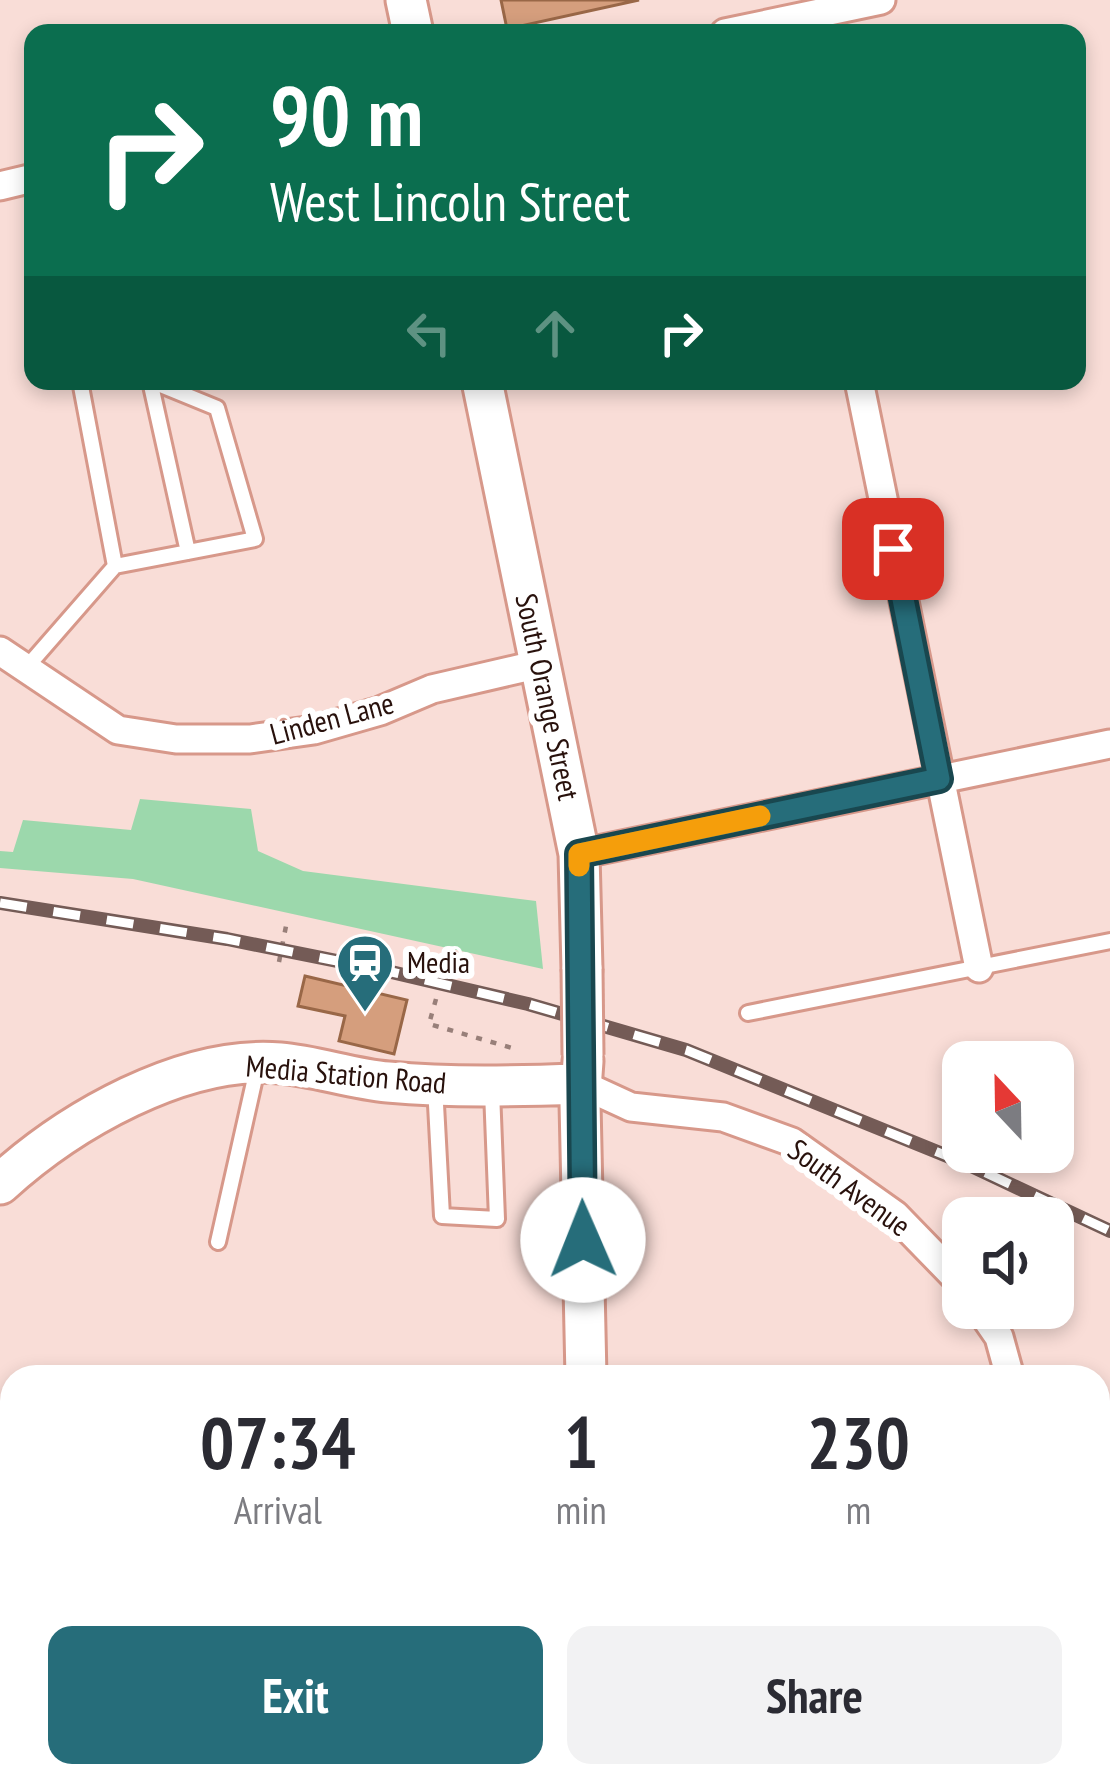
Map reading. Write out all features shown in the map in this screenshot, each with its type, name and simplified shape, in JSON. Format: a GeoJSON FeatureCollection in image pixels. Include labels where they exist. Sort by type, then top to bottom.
{"type":"FeatureCollection","features":[{"type":"Feature","properties":{"kind":"main road","name":"South Orange Street"},"geometry":{"type":"LineString","coordinates":[[484,390],[579,854],[586,1365]]}},
{"type":"Feature","properties":{"kind":"main road","name":"Media Station Road"},"geometry":{"type":"LineString","coordinates":[[0,1184],[69,1130],[120,1102],[178,1078],[233,1065],[279,1063],[386,1082],[491,1086],[582,1070]]}},
{"type":"Feature","properties":{"kind":"street"},"geometry":{"type":"LineString","coordinates":[[787,18],[881,0]]}},
{"type":"Feature","properties":{"kind":"street"},"geometry":{"type":"LineString","coordinates":[[862,390],[980,968]]}},
{"type":"Feature","properties":{"kind":"street","name":"Linden Lane"},"geometry":{"type":"LineString","coordinates":[[0,651],[118,730],[176,739],[250,739],[314,730],[380,711],[432,688],[539,664]]}},
{"type":"Feature","properties":{"kind":"street"},"geometry":{"type":"LineString","coordinates":[[579,854],[1110,743]]}},
{"type":"Feature","properties":{"kind":"street","name":"South Avenue"},"geometry":{"type":"LineString","coordinates":[[582,1070],[632,1108],[723,1117],[792,1142],[895,1215],[942,1263]]}},
{"type":"Feature","properties":{"kind":"street"},"geometry":{"type":"LineString","coordinates":[[993,1329],[1007,1365]]}},
{"type":"Feature","properties":{"kind":"lane"},"geometry":{"type":"LineString","coordinates":[[82,390],[115,566]]}},
{"type":"Feature","properties":{"kind":"lane"},"geometry":{"type":"LineString","coordinates":[[153,390],[188,552]]}},
{"type":"Feature","properties":{"kind":"lane"},"geometry":{"type":"LineString","coordinates":[[26,668],[115,566],[255,539],[217,409],[172,390]]}},
{"type":"Feature","properties":{"kind":"lane"},"geometry":{"type":"LineString","coordinates":[[748,1013],[1110,941]]}},
{"type":"Feature","properties":{"kind":"lane"},"geometry":{"type":"LineString","coordinates":[[218,1242],[258,1064]]}},
{"type":"Feature","properties":{"kind":"lane"},"geometry":{"type":"LineString","coordinates":[[435,1084],[442,1216],[496,1220],[491,1086]]}},
{"type":"Feature","properties":{"kind":"path"},"geometry":{"type":"LineString","coordinates":[[279,962],[287,921]]}},
{"type":"Feature","properties":{"kind":"path"},"geometry":{"type":"LineString","coordinates":[[436,999],[429,1024],[526,1052]]}},
{"type":"Feature","properties":{"kind":"green space"},"geometry":{"type":"Polygon","coordinates":[[[140,799],[251,809],[258,851],[303,871],[536,901],[543,969],[133,879],[0,868],[0,851],[13,852],[23,820],[131,830],[140,799]]]}},
{"type":"Feature","properties":{"kind":"building"},"geometry":{"type":"Polygon","coordinates":[[[501,0],[639,0],[530,24],[506,24],[501,0]]]}},
{"type":"Feature","properties":{"kind":"building"},"geometry":{"type":"Polygon","coordinates":[[[305,976],[407,1000],[394,1054],[339,1041],[345,1016],[298,1006],[305,976]]]}},
{"type":"Feature","properties":{"kind":"railway"},"geometry":{"type":"LineString","coordinates":[[0,903],[227,939],[387,971],[528,1004],[686,1050],[967,1164],[1110,1231]]}},
{"type":"Feature","properties":{"kind":"slow traffic"},"geometry":{"type":"LineString","coordinates":[[579,866],[579,854],[760,816]]}},
{"type":"Feature","properties":{"kind":"place","name":"Media"},"geometry":{"type":"Point","coordinates":[365,1014]}},
{"type":"Feature","properties":{"kind":"route"},"geometry":{"type":"LineString","coordinates":[[583,1240],[579,854],[939,779],[893,549]]}}]}
